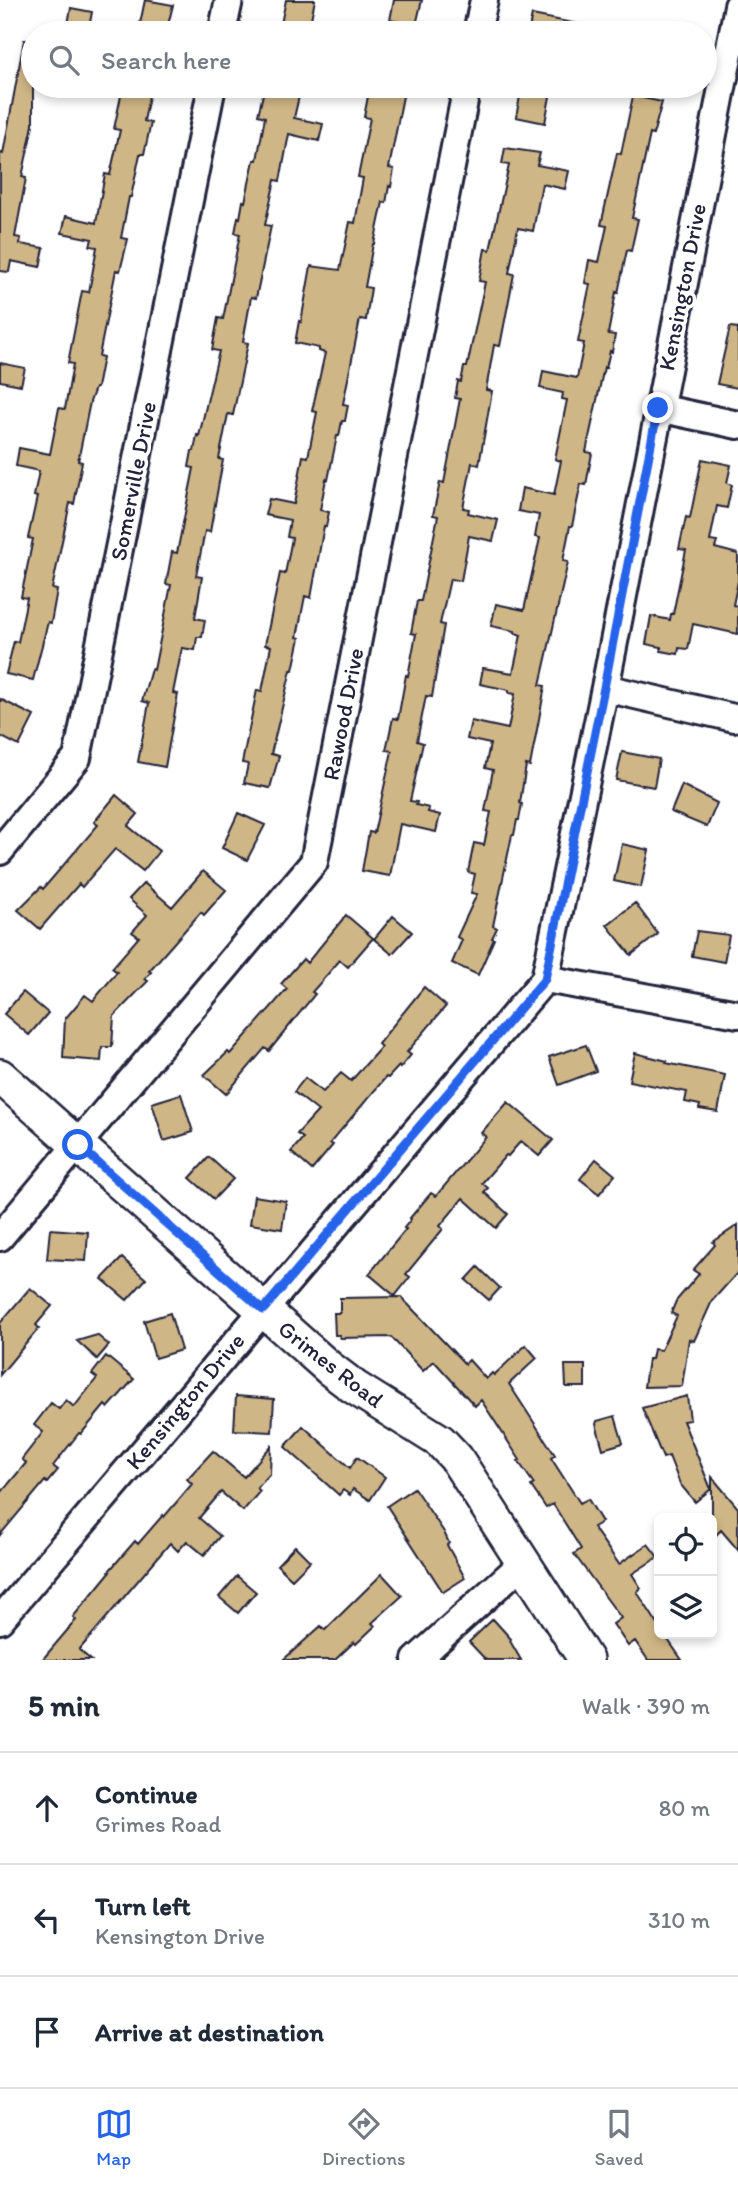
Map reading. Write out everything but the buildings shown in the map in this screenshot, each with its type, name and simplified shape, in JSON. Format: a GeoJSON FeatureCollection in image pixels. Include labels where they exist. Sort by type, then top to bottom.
{"type":"FeatureCollection","features":[{"type":"Feature","properties":{"kind":"street"},"geometry":{"type":"LineString","coordinates":[[225,21],[229,0]]}},
{"type":"Feature","properties":{"kind":"street"},"geometry":{"type":"LineString","coordinates":[[480,21],[484,0]]}},
{"type":"Feature","properties":{"kind":"street","name":"Kensington Drive"},"geometry":{"type":"LineString","coordinates":[[0,1620],[545,979],[738,6]]}},
{"type":"Feature","properties":{"kind":"street","name":"Somerville Drive"},"geometry":{"type":"LineString","coordinates":[[0,851],[77,758],[210,98]]}},
{"type":"Feature","properties":{"kind":"street","name":"Rawood Drive"},"geometry":{"type":"LineString","coordinates":[[0,1237],[314,862],[465,98]]}},
{"type":"Feature","properties":{"kind":"street"},"geometry":{"type":"LineString","coordinates":[[658,408],[738,425]]}},
{"type":"Feature","properties":{"kind":"street"},"geometry":{"type":"LineString","coordinates":[[604,688],[734,718]]}},
{"type":"Feature","properties":{"kind":"street"},"geometry":{"type":"LineString","coordinates":[[545,979],[738,1014]]}},
{"type":"Feature","properties":{"kind":"street","name":"Grimes Road"},"geometry":{"type":"LineString","coordinates":[[0,1076],[263,1310],[354,1387],[440,1441],[456,1458],[586,1660]]}},
{"type":"Feature","properties":{"kind":"street"},"geometry":{"type":"LineString","coordinates":[[416,1660],[524,1562]]}},
{"type":"Feature","properties":{"kind":"route"},"geometry":{"type":"LineString","coordinates":[[78,1145],[263,1310],[545,979],[658,408]]}}]}
